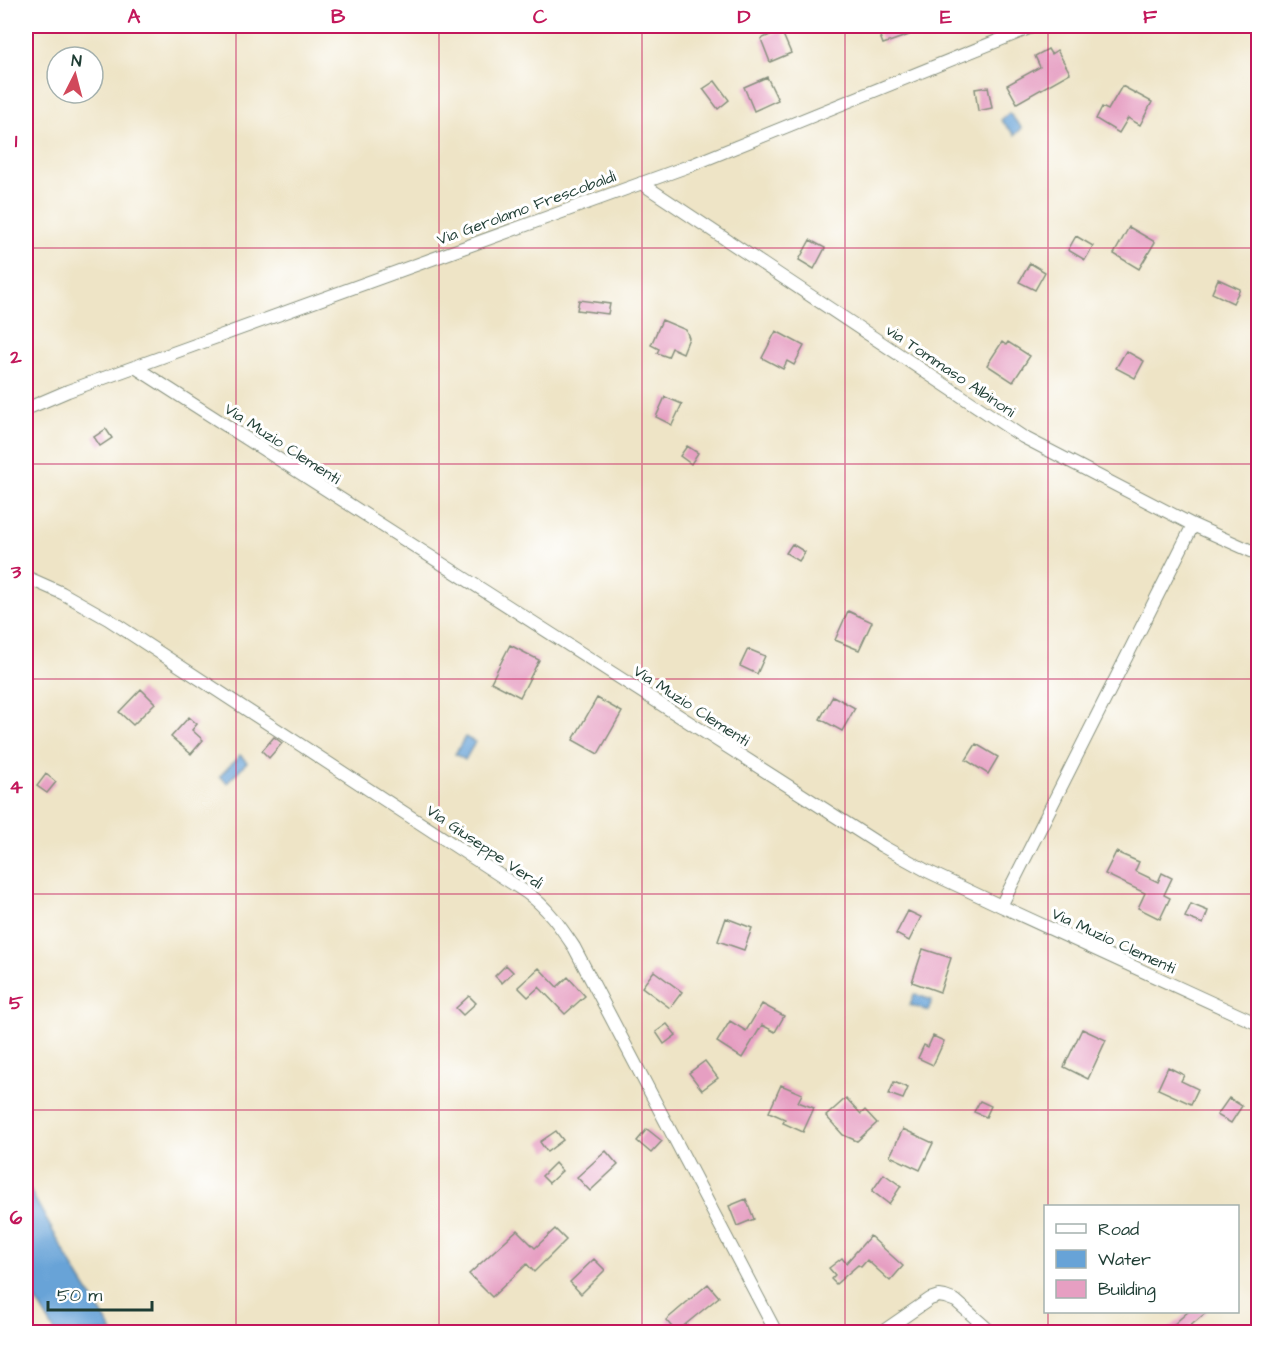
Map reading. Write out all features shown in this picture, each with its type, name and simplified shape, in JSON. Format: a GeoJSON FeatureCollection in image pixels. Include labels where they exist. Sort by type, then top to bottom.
{"type":"FeatureCollection","features":[{"type":"Feature","properties":{"kind":"street","name":"Via Gerolamo Frescobaldi"},"geometry":{"type":"LineString","coordinates":[[26,409],[68,391],[689,166],[1034,26]]}},
{"type":"Feature","properties":{"kind":"street","name":"via Tommaso Albinoni"},"geometry":{"type":"LineString","coordinates":[[641,183],[1023,437],[1193,525],[1258,554]]}},
{"type":"Feature","properties":{"kind":"street","name":"Via Muzio Clementi"},"geometry":{"type":"LineString","coordinates":[[135,367],[874,841],[913,863],[1001,906],[1258,1024]]}},
{"type":"Feature","properties":{"kind":"street"},"geometry":{"type":"LineString","coordinates":[[1001,906],[1193,525]]}},
{"type":"Feature","properties":{"kind":"street","name":"Via Giuseppe Verdi"},"geometry":{"type":"LineString","coordinates":[[26,578],[62,593],[115,623],[527,892],[544,906],[573,947],[776,1332]]}},
{"type":"Feature","properties":{"kind":"street"},"geometry":{"type":"LineString","coordinates":[[882,1332],[930,1299],[939,1296],[952,1299],[962,1305],[991,1332]]}},
{"type":"Feature","properties":{"kind":"water"},"geometry":{"type":"Polygon","coordinates":[[[1009,113],[1022,128],[1015,135],[1001,120],[1009,113]]]}},
{"type":"Feature","properties":{"kind":"water"},"geometry":{"type":"Polygon","coordinates":[[[465,737],[475,742],[465,760],[455,754],[465,737]]]}},
{"type":"Feature","properties":{"kind":"water"},"geometry":{"type":"Polygon","coordinates":[[[240,755],[247,762],[227,783],[220,776],[240,755]]]}},
{"type":"Feature","properties":{"kind":"water"},"geometry":{"type":"Polygon","coordinates":[[[914,994],[932,1000],[928,1011],[910,1005],[914,994]]]}},
{"type":"Feature","properties":{"kind":"water"},"geometry":{"type":"Polygon","coordinates":[[[26,1183],[77,1274],[113,1332],[55,1332],[26,1283],[26,1183]]]}},
{"type":"Feature","properties":{"kind":"building"},"geometry":{"type":"Polygon","coordinates":[[[876,26],[905,26],[909,35],[883,44],[876,26]]]}},
{"type":"Feature","properties":{"kind":"building"},"geometry":{"type":"Polygon","coordinates":[[[781,30],[791,53],[770,62],[761,39],[781,30]]]}},
{"type":"Feature","properties":{"kind":"building"},"geometry":{"type":"Polygon","coordinates":[[[1048,49],[1051,54],[1057,50],[1070,73],[1017,103],[1007,85],[1040,67],[1035,56],[1048,49]]]}},
{"type":"Feature","properties":{"kind":"building"},"geometry":{"type":"Polygon","coordinates":[[[767,77],[778,100],[754,111],[744,87],[767,77]]]}},
{"type":"Feature","properties":{"kind":"building"},"geometry":{"type":"Polygon","coordinates":[[[715,81],[729,100],[718,109],[703,89],[715,81]]]}},
{"type":"Feature","properties":{"kind":"building"},"geometry":{"type":"Polygon","coordinates":[[[1122,86],[1152,102],[1140,125],[1128,118],[1119,133],[1096,119],[1102,107],[1108,110],[1122,86]]]}},
{"type":"Feature","properties":{"kind":"building"},"geometry":{"type":"Polygon","coordinates":[[[988,87],[992,108],[978,111],[975,89],[988,87]]]}},
{"type":"Feature","properties":{"kind":"building"},"geometry":{"type":"Polygon","coordinates":[[[1129,227],[1155,242],[1139,269],[1114,254],[1129,227]]]}},
{"type":"Feature","properties":{"kind":"building"},"geometry":{"type":"Polygon","coordinates":[[[1076,236],[1093,246],[1085,260],[1068,250],[1076,236]]]}},
{"type":"Feature","properties":{"kind":"building"},"geometry":{"type":"Polygon","coordinates":[[[810,240],[825,248],[814,269],[799,260],[810,240]]]}},
{"type":"Feature","properties":{"kind":"building"},"geometry":{"type":"Polygon","coordinates":[[[1030,263],[1045,272],[1035,290],[1019,282],[1030,263]]]}},
{"type":"Feature","properties":{"kind":"building"},"geometry":{"type":"Polygon","coordinates":[[[1218,279],[1240,289],[1233,303],[1212,293],[1218,279]]]}},
{"type":"Feature","properties":{"kind":"building"},"geometry":{"type":"Polygon","coordinates":[[[579,300],[610,304],[608,314],[577,310],[579,300]]]}},
{"type":"Feature","properties":{"kind":"building"},"geometry":{"type":"Polygon","coordinates":[[[662,320],[686,330],[689,338],[683,353],[672,348],[668,357],[657,353],[659,349],[651,345],[662,320]]]}},
{"type":"Feature","properties":{"kind":"building"},"geometry":{"type":"Polygon","coordinates":[[[776,331],[804,346],[794,365],[787,361],[783,369],[762,358],[776,331]]]}},
{"type":"Feature","properties":{"kind":"building"},"geometry":{"type":"Polygon","coordinates":[[[1002,342],[1006,345],[1008,342],[1030,356],[1013,382],[987,365],[1002,342]]]}},
{"type":"Feature","properties":{"kind":"building"},"geometry":{"type":"Polygon","coordinates":[[[1126,351],[1144,361],[1135,378],[1116,368],[1126,351]]]}},
{"type":"Feature","properties":{"kind":"building"},"geometry":{"type":"Polygon","coordinates":[[[665,397],[682,404],[672,425],[656,417],[665,397]]]}},
{"type":"Feature","properties":{"kind":"building"},"geometry":{"type":"Polygon","coordinates":[[[106,429],[112,438],[100,446],[94,437],[106,429]]]}},
{"type":"Feature","properties":{"kind":"building"},"geometry":{"type":"Polygon","coordinates":[[[687,446],[698,453],[691,464],[680,456],[687,446]]]}},
{"type":"Feature","properties":{"kind":"building"},"geometry":{"type":"Polygon","coordinates":[[[792,544],[805,552],[799,561],[786,553],[792,544]]]}},
{"type":"Feature","properties":{"kind":"building"},"geometry":{"type":"Polygon","coordinates":[[[848,611],[872,622],[859,650],[835,640],[848,611]]]}},
{"type":"Feature","properties":{"kind":"building"},"geometry":{"type":"Polygon","coordinates":[[[510,645],[539,660],[520,697],[491,682],[510,645]]]}},
{"type":"Feature","properties":{"kind":"building"},"geometry":{"type":"Polygon","coordinates":[[[748,649],[765,656],[757,674],[740,666],[748,649]]]}},
{"type":"Feature","properties":{"kind":"building"},"geometry":{"type":"Polygon","coordinates":[[[141,689],[155,703],[133,725],[119,712],[141,689]]]}},
{"type":"Feature","properties":{"kind":"building"},"geometry":{"type":"Polygon","coordinates":[[[833,696],[855,708],[842,731],[820,719],[833,696]]]}},
{"type":"Feature","properties":{"kind":"building"},"geometry":{"type":"Polygon","coordinates":[[[597,698],[622,712],[598,754],[573,740],[597,698]]]}},
{"type":"Feature","properties":{"kind":"building"},"geometry":{"type":"Polygon","coordinates":[[[189,717],[197,724],[192,730],[203,740],[191,754],[171,737],[189,717]]]}},
{"type":"Feature","properties":{"kind":"building"},"geometry":{"type":"Polygon","coordinates":[[[274,737],[282,743],[269,758],[262,751],[274,737]]]}},
{"type":"Feature","properties":{"kind":"building"},"geometry":{"type":"Polygon","coordinates":[[[976,744],[998,757],[988,774],[966,760],[976,744]]]}},
{"type":"Feature","properties":{"kind":"building"},"geometry":{"type":"Polygon","coordinates":[[[46,774],[56,782],[47,793],[37,786],[46,774]]]}},
{"type":"Feature","properties":{"kind":"building"},"geometry":{"type":"Polygon","coordinates":[[[1116,852],[1139,862],[1135,871],[1158,882],[1162,873],[1172,878],[1164,895],[1170,898],[1160,919],[1138,908],[1145,893],[1105,874],[1116,852]]]}},
{"type":"Feature","properties":{"kind":"building"},"geometry":{"type":"Polygon","coordinates":[[[1191,904],[1208,911],[1203,924],[1185,917],[1191,904]]]}},
{"type":"Feature","properties":{"kind":"building"},"geometry":{"type":"Polygon","coordinates":[[[908,911],[921,917],[909,941],[896,934],[908,911]]]}},
{"type":"Feature","properties":{"kind":"building"},"geometry":{"type":"Polygon","coordinates":[[[726,918],[752,928],[744,950],[718,941],[726,918]]]}},
{"type":"Feature","properties":{"kind":"building"},"geometry":{"type":"Polygon","coordinates":[[[923,949],[951,958],[940,992],[912,982],[923,949]]]}},
{"type":"Feature","properties":{"kind":"building"},"geometry":{"type":"Polygon","coordinates":[[[506,965],[513,972],[502,983],[495,976],[506,965]]]}},
{"type":"Feature","properties":{"kind":"building"},"geometry":{"type":"Polygon","coordinates":[[[539,968],[557,987],[568,977],[585,996],[565,1014],[539,987],[528,997],[518,987],[539,968]]]}},
{"type":"Feature","properties":{"kind":"building"},"geometry":{"type":"Polygon","coordinates":[[[654,971],[682,992],[670,1008],[642,987],[654,971]]]}},
{"type":"Feature","properties":{"kind":"building"},"geometry":{"type":"Polygon","coordinates":[[[469,996],[476,1003],[463,1015],[456,1008],[469,996]]]}},
{"type":"Feature","properties":{"kind":"building"},"geometry":{"type":"Polygon","coordinates":[[[762,1004],[784,1016],[775,1032],[762,1025],[742,1058],[717,1042],[730,1021],[746,1031],[762,1004]]]}},
{"type":"Feature","properties":{"kind":"building"},"geometry":{"type":"Polygon","coordinates":[[[667,1024],[676,1035],[664,1044],[656,1032],[667,1024]]]}},
{"type":"Feature","properties":{"kind":"building"},"geometry":{"type":"Polygon","coordinates":[[[1082,1029],[1106,1040],[1088,1079],[1064,1067],[1082,1029]]]}},
{"type":"Feature","properties":{"kind":"building"},"geometry":{"type":"Polygon","coordinates":[[[933,1036],[944,1041],[933,1065],[918,1058],[924,1045],[928,1047],[933,1036]]]}},
{"type":"Feature","properties":{"kind":"building"},"geometry":{"type":"Polygon","coordinates":[[[705,1061],[718,1078],[702,1090],[689,1073],[705,1061]]]}},
{"type":"Feature","properties":{"kind":"building"},"geometry":{"type":"Polygon","coordinates":[[[1168,1067],[1184,1075],[1181,1081],[1198,1089],[1191,1104],[1158,1089],[1168,1067]]]}},
{"type":"Feature","properties":{"kind":"building"},"geometry":{"type":"Polygon","coordinates":[[[894,1082],[908,1088],[903,1099],[889,1094],[894,1082]]]}},
{"type":"Feature","properties":{"kind":"building"},"geometry":{"type":"Polygon","coordinates":[[[781,1085],[802,1094],[798,1102],[814,1108],[803,1132],[783,1123],[785,1119],[769,1112],[781,1085]]]}},
{"type":"Feature","properties":{"kind":"building"},"geometry":{"type":"Polygon","coordinates":[[[846,1098],[861,1114],[865,1110],[877,1123],[857,1141],[843,1135],[826,1116],[846,1098]]]}},
{"type":"Feature","properties":{"kind":"building"},"geometry":{"type":"Polygon","coordinates":[[[1229,1098],[1242,1106],[1231,1123],[1217,1115],[1229,1098]]]}},
{"type":"Feature","properties":{"kind":"building"},"geometry":{"type":"Polygon","coordinates":[[[980,1101],[991,1106],[986,1117],[974,1112],[980,1101]]]}},
{"type":"Feature","properties":{"kind":"building"},"geometry":{"type":"Polygon","coordinates":[[[647,1129],[662,1141],[651,1153],[637,1141],[647,1129]]]}},
{"type":"Feature","properties":{"kind":"building"},"geometry":{"type":"Polygon","coordinates":[[[903,1129],[933,1143],[920,1170],[890,1156],[903,1129]]]}},
{"type":"Feature","properties":{"kind":"building"},"geometry":{"type":"Polygon","coordinates":[[[556,1131],[563,1140],[547,1152],[540,1142],[556,1131]]]}},
{"type":"Feature","properties":{"kind":"building"},"geometry":{"type":"Polygon","coordinates":[[[606,1151],[618,1165],[590,1191],[577,1177],[606,1151]]]}},
{"type":"Feature","properties":{"kind":"building"},"geometry":{"type":"Polygon","coordinates":[[[555,1163],[562,1171],[549,1183],[542,1176],[555,1163]]]}},
{"type":"Feature","properties":{"kind":"building"},"geometry":{"type":"Polygon","coordinates":[[[884,1174],[901,1186],[889,1204],[872,1191],[884,1174]]]}},
{"type":"Feature","properties":{"kind":"building"},"geometry":{"type":"Polygon","coordinates":[[[746,1199],[754,1219],[737,1226],[729,1206],[746,1199]]]}},
{"type":"Feature","properties":{"kind":"building"},"geometry":{"type":"Polygon","coordinates":[[[555,1229],[566,1240],[534,1272],[527,1264],[492,1297],[469,1274],[517,1230],[535,1248],[555,1229]]]}},
{"type":"Feature","properties":{"kind":"building"},"geometry":{"type":"Polygon","coordinates":[[[870,1236],[903,1266],[890,1281],[867,1260],[861,1267],[858,1265],[836,1284],[831,1279],[835,1275],[829,1268],[842,1258],[846,1263],[870,1236]]]}},
{"type":"Feature","properties":{"kind":"building"},"geometry":{"type":"Polygon","coordinates":[[[594,1259],[605,1270],[581,1294],[570,1282],[594,1259]]]}},
{"type":"Feature","properties":{"kind":"building"},"geometry":{"type":"Polygon","coordinates":[[[708,1284],[719,1297],[676,1332],[666,1320],[708,1284]]]}},
{"type":"Feature","properties":{"kind":"building"},"geometry":{"type":"Polygon","coordinates":[[[1187,1313],[1206,1313],[1183,1332],[1165,1332],[1187,1313]]]}}]}
